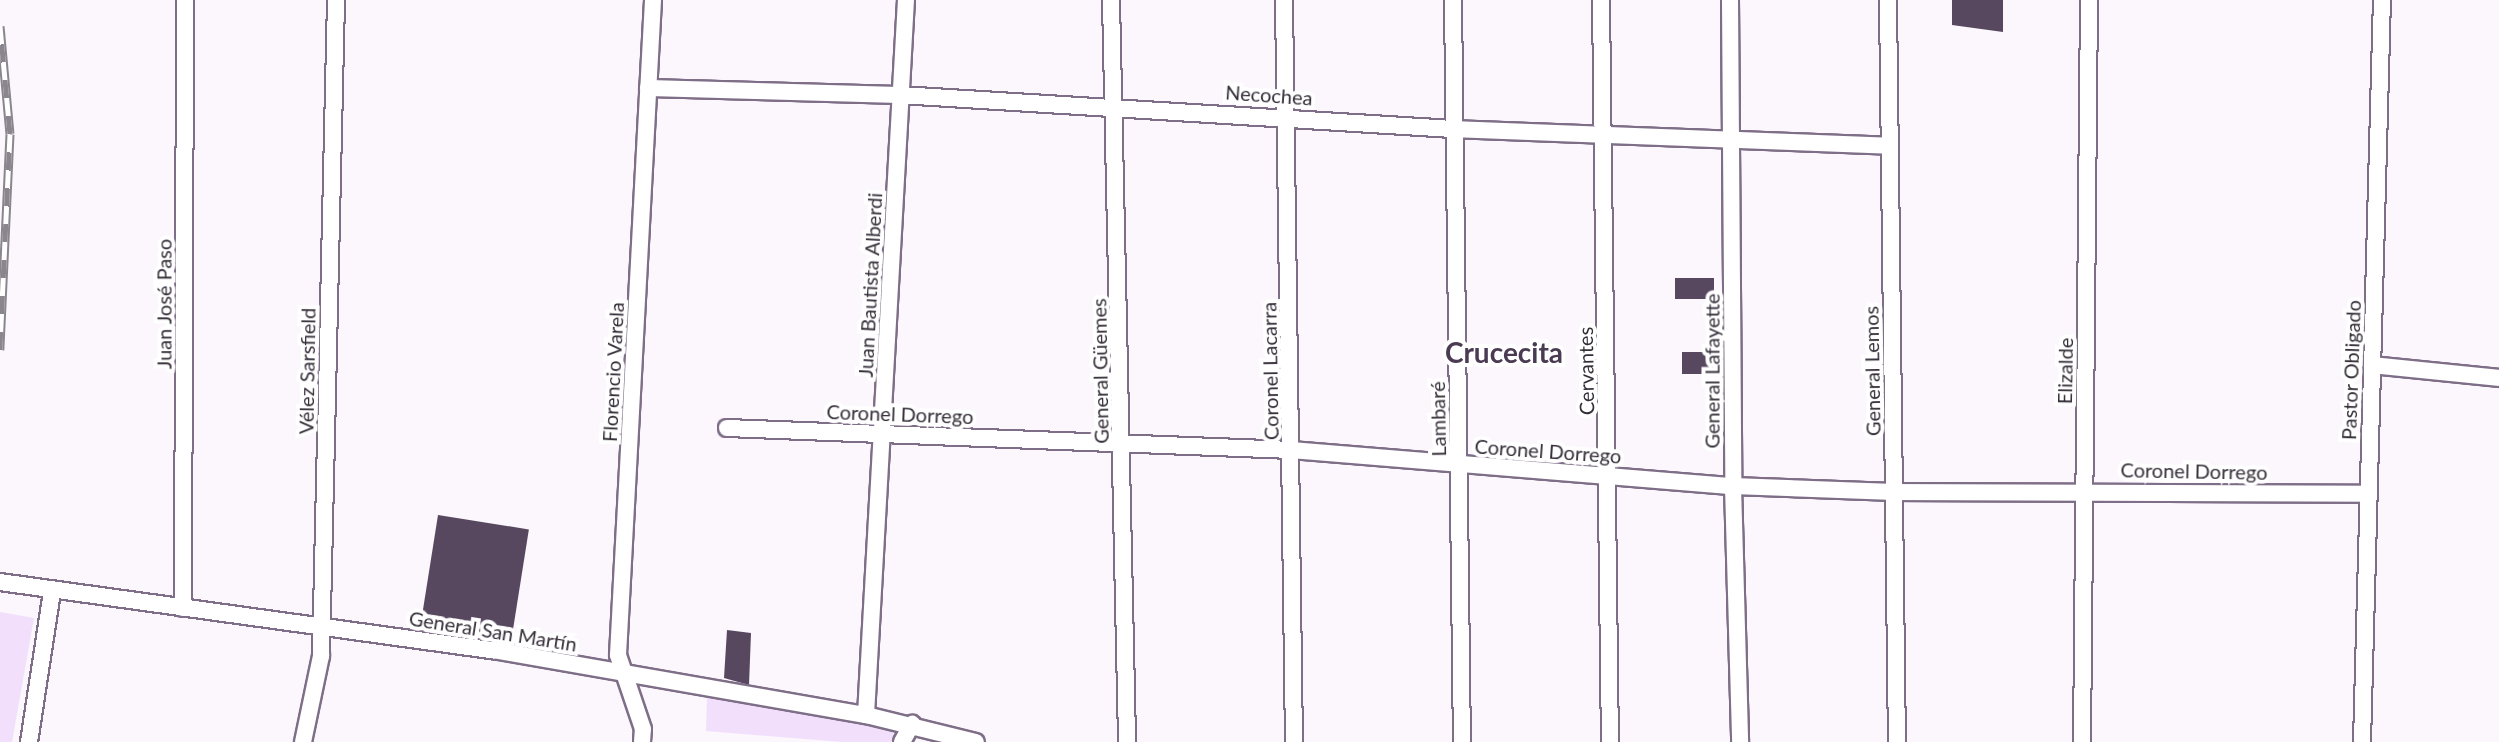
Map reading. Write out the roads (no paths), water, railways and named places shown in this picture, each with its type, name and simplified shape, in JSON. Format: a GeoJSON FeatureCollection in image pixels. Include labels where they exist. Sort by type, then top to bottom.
{"type":"FeatureCollection","features":[{"type":"Feature","properties":{"kind":"street","name":"Juan José Paso"},"geometry":{"type":"LineString","coordinates":[[183,608],[185,0]]}},
{"type":"Feature","properties":{"kind":"street","name":"Vélez Sarsfield"},"geometry":{"type":"LineString","coordinates":[[303,742],[321,656],[336,0]]}},
{"type":"Feature","properties":{"kind":"street","name":"Florencio Varela"},"geometry":{"type":"LineString","coordinates":[[642,742],[643,729],[620,673],[653,0]]}},
{"type":"Feature","properties":{"kind":"street","name":"Juan Bautista Alberdi"},"geometry":{"type":"LineString","coordinates":[[866,715],[906,0]]}},
{"type":"Feature","properties":{"kind":"street","name":"General Güemes"},"geometry":{"type":"LineString","coordinates":[[1111,0],[1116,106],[1127,742]]}},
{"type":"Feature","properties":{"kind":"street","name":"Coronel Lacarra"},"geometry":{"type":"LineString","coordinates":[[1284,0],[1294,742]]}},
{"type":"Feature","properties":{"kind":"street","name":"Lambaré"},"geometry":{"type":"LineString","coordinates":[[1453,0],[1462,742]]}},
{"type":"Feature","properties":{"kind":"street","name":"Cervantes"},"geometry":{"type":"LineString","coordinates":[[1601,0],[1610,742]]}},
{"type":"Feature","properties":{"kind":"street","name":"General Lafayette"},"geometry":{"type":"LineString","coordinates":[[1730,0],[1733,486],[1740,742]]}},
{"type":"Feature","properties":{"kind":"street","name":"General Lemos"},"geometry":{"type":"LineString","coordinates":[[1888,0],[1897,742]]}},
{"type":"Feature","properties":{"kind":"street","name":"Elizalde"},"geometry":{"type":"LineString","coordinates":[[2082,742],[2089,0]]}},
{"type":"Feature","properties":{"kind":"street","name":"Pastor Obligado"},"geometry":{"type":"LineString","coordinates":[[2362,742],[2366,494],[2382,0]]}},
{"type":"Feature","properties":{"kind":"street","name":"Necochea"},"geometry":{"type":"LineString","coordinates":[[648,88],[900,95],[1287,116],[1453,129],[1731,137],[1888,146]]}},
{"type":"Feature","properties":{"kind":"street"},"geometry":{"type":"LineString","coordinates":[[2372,365],[2499,378]]}},
{"type":"Feature","properties":{"kind":"street","name":"Coronel Dorrego"},"geometry":{"type":"LineString","coordinates":[[727,428],[1291,450],[1733,486],[1894,492],[2084,489],[2366,494]]}},
{"type":"Feature","properties":{"kind":"street","name":"General San Martín"},"geometry":{"type":"LineString","coordinates":[[0,582],[321,625],[620,673],[866,715],[976,742]]}},
{"type":"Feature","properties":{"kind":"street"},"geometry":{"type":"LineString","coordinates":[[29,742],[52,591]]}},
{"type":"Feature","properties":{"kind":"street"},"geometry":{"type":"LineString","coordinates":[[902,742],[912,724]]}},
{"type":"Feature","properties":{"kind":"railway"},"geometry":{"type":"LineString","coordinates":[[0,26],[10,134],[0,350]]}},
{"type":"Feature","properties":{"kind":"district","name":"Crucecita"},"geometry":{"type":"Point","coordinates":[1504,352]}}]}
